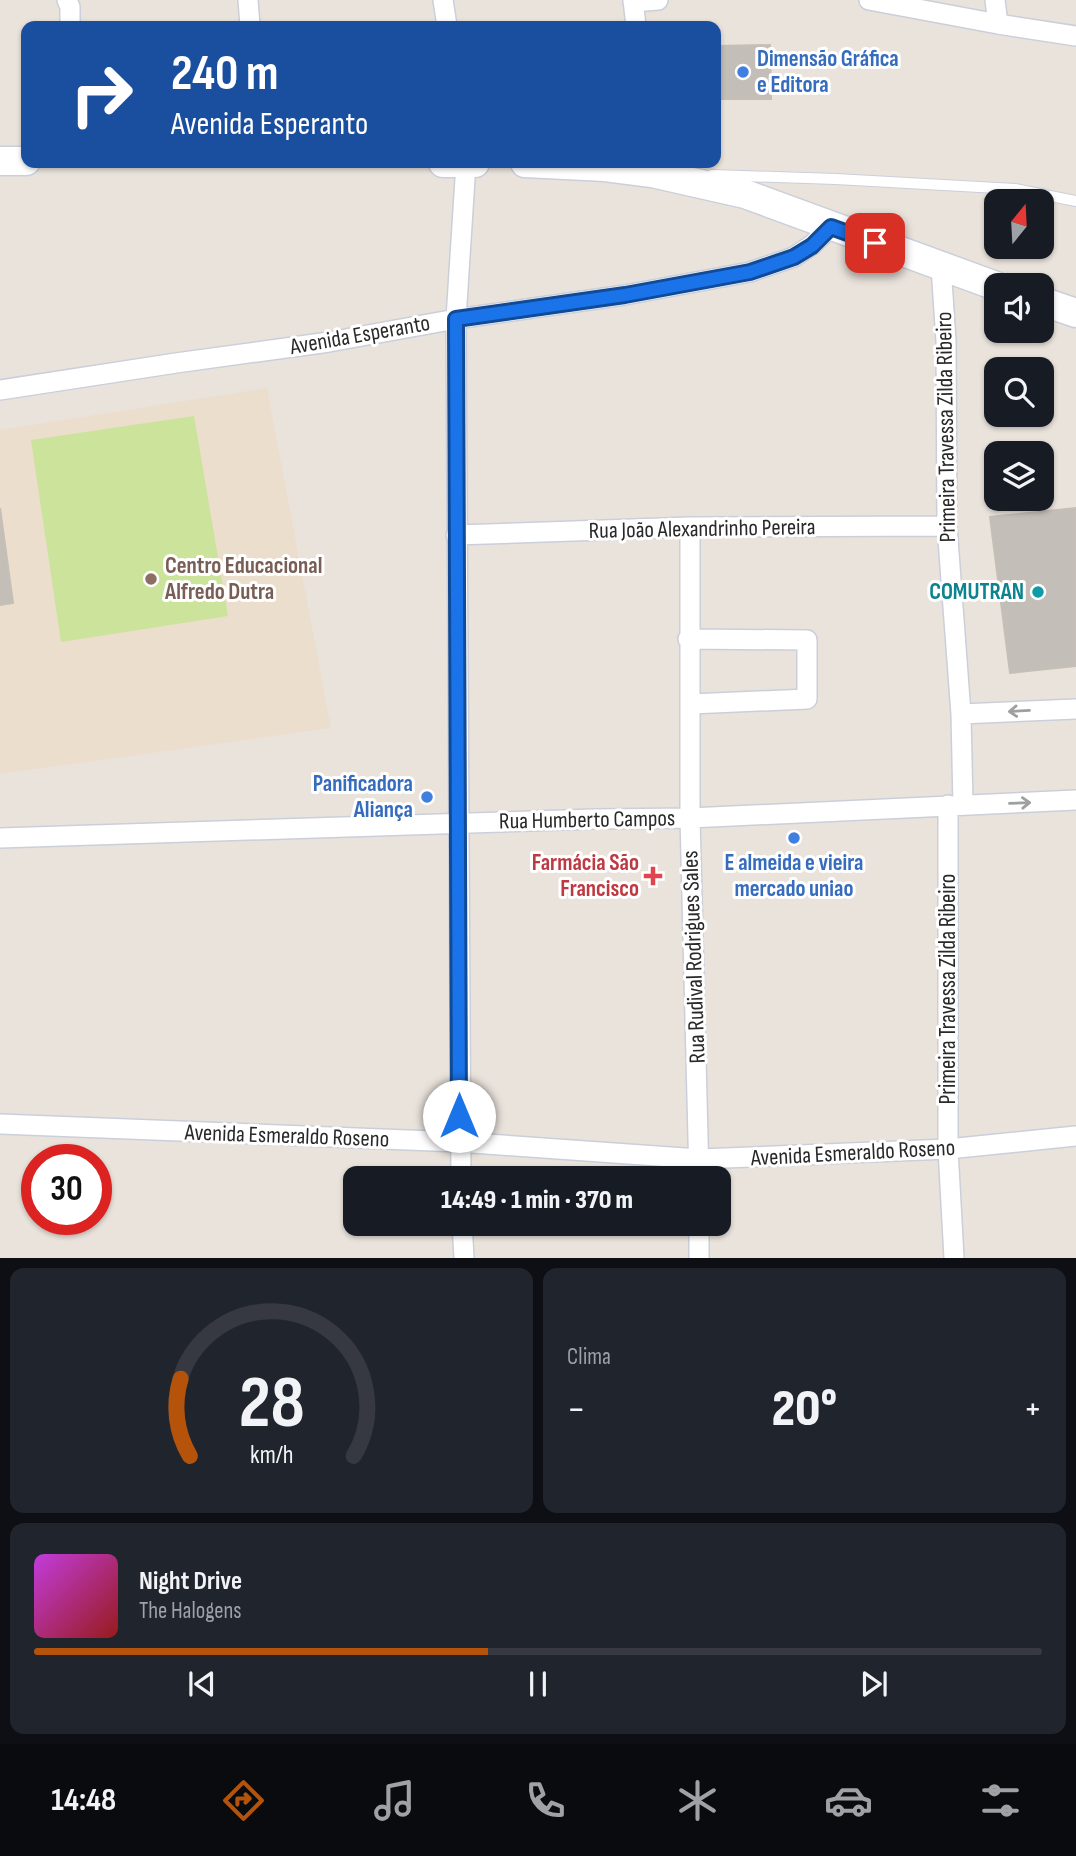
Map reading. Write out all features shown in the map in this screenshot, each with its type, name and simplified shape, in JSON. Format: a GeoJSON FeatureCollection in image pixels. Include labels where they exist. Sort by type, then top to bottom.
{"type":"FeatureCollection","features":[{"type":"Feature","properties":{"kind":"main road"},"geometry":{"type":"LineString","coordinates":[[0,161],[21,161]]}},
{"type":"Feature","properties":{"kind":"main road"},"geometry":{"type":"LineString","coordinates":[[651,168],[745,194],[984,282]]}},
{"type":"Feature","properties":{"kind":"main road"},"geometry":{"type":"LineString","coordinates":[[1054,305],[1076,313]]}},
{"type":"Feature","properties":{"kind":"street"},"geometry":{"type":"LineString","coordinates":[[67,0],[71,21]]}},
{"type":"Feature","properties":{"kind":"street"},"geometry":{"type":"LineString","coordinates":[[248,0],[250,21]]}},
{"type":"Feature","properties":{"kind":"street"},"geometry":{"type":"LineString","coordinates":[[443,0],[446,21]]}},
{"type":"Feature","properties":{"kind":"street"},"geometry":{"type":"LineString","coordinates":[[635,21],[633,1],[658,0]]}},
{"type":"Feature","properties":{"kind":"street"},"geometry":{"type":"LineString","coordinates":[[869,0],[1076,36]]}},
{"type":"Feature","properties":{"kind":"street"},"geometry":{"type":"LineString","coordinates":[[995,0],[998,24]]}},
{"type":"Feature","properties":{"kind":"street"},"geometry":{"type":"LineString","coordinates":[[460,1166],[456,319],[466,168]]}},
{"type":"Feature","properties":{"kind":"street","name":"Avenida Esperanto"},"geometry":{"type":"LineString","coordinates":[[0,390],[329,342],[456,319],[625,295],[750,272],[794,257],[812,246],[831,227]]}},
{"type":"Feature","properties":{"kind":"street","name":"Primeira Travessa Zilda Ribeiro"},"geometry":{"type":"LineString","coordinates":[[941,266],[946,341],[947,526],[961,714],[956,805],[948,1149],[954,1258]]}},
{"type":"Feature","properties":{"kind":"street","name":"Rua João Alexandrinho Pereira"},"geometry":{"type":"LineString","coordinates":[[456,535],[690,527],[947,526]]}},
{"type":"Feature","properties":{"kind":"street","name":"Rua Rudival Rodrigues Sales"},"geometry":{"type":"LineString","coordinates":[[690,527],[690,818],[699,1166]]}},
{"type":"Feature","properties":{"kind":"street"},"geometry":{"type":"LineString","coordinates":[[688,639],[807,640],[807,699],[691,704]]}},
{"type":"Feature","properties":{"kind":"street"},"geometry":{"type":"LineString","coordinates":[[961,714],[1076,709]]}},
{"type":"Feature","properties":{"kind":"street","name":"Rua Humberto Campos"},"geometry":{"type":"LineString","coordinates":[[0,838],[690,818],[1076,800]]}},
{"type":"Feature","properties":{"kind":"street","name":"Avenida Esmeraldo Roseno"},"geometry":{"type":"LineString","coordinates":[[0,1124],[459,1142],[672,1166]]}},
{"type":"Feature","properties":{"kind":"street","name":"Avenida Esmeraldo Roseno"},"geometry":{"type":"LineString","coordinates":[[731,1166],[1076,1136]]}},
{"type":"Feature","properties":{"kind":"street"},"geometry":{"type":"LineString","coordinates":[[463,1236],[464,1258]]}},
{"type":"Feature","properties":{"kind":"street"},"geometry":{"type":"LineString","coordinates":[[699,1236],[699,1258]]}},
{"type":"Feature","properties":{"kind":"lane"},"geometry":{"type":"LineString","coordinates":[[651,168],[1015,189],[1076,201]]}},
{"type":"Feature","properties":{"kind":"shaded area","name":"Centro Educacional Alfredo Dutra"},"geometry":{"type":"Polygon","coordinates":[[[267,388],[331,728],[0,774],[0,430],[267,388]]]}},
{"type":"Feature","properties":{"kind":"green space"},"geometry":{"type":"Polygon","coordinates":[[[194,416],[228,616],[61,642],[31,440],[194,416]]]}},
{"type":"Feature","properties":{"kind":"building","name":"Dimensão Gráfica e Editora"},"geometry":{"type":"Polygon","coordinates":[[[770,45],[771,99],[721,99],[721,46],[770,45]]]}},
{"type":"Feature","properties":{"kind":"building"},"geometry":{"type":"Polygon","coordinates":[[[0,508],[13,603],[0,605],[0,508]]]}},
{"type":"Feature","properties":{"kind":"building","name":"COMUTRAN"},"geometry":{"type":"Polygon","coordinates":[[[1076,508],[1076,666],[1010,673],[990,517],[1076,508]]]}},
{"type":"Feature","properties":{"kind":"place","name":"Dimensão Gráfica e Editora"},"geometry":{"type":"Point","coordinates":[743,72]}},
{"type":"Feature","properties":{"kind":"place","name":"Centro Educacional Alfredo Dutra"},"geometry":{"type":"Point","coordinates":[151,579]}},
{"type":"Feature","properties":{"kind":"place","name":"COMUTRAN"},"geometry":{"type":"Point","coordinates":[1038,592]}},
{"type":"Feature","properties":{"kind":"place","name":"Panificadora Aliança"},"geometry":{"type":"Point","coordinates":[427,797]}},
{"type":"Feature","properties":{"kind":"place","name":"E almeida e vieira mercado uniao"},"geometry":{"type":"Point","coordinates":[794,838]}},
{"type":"Feature","properties":{"kind":"place","name":"Farmácia São Francisco"},"geometry":{"type":"Point","coordinates":[653,876]}},
{"type":"Feature","properties":{"kind":"route"},"geometry":{"type":"LineString","coordinates":[[459,1116],[456,319],[625,295],[750,272],[794,257],[812,246],[831,227],[875,243]]}}]}
